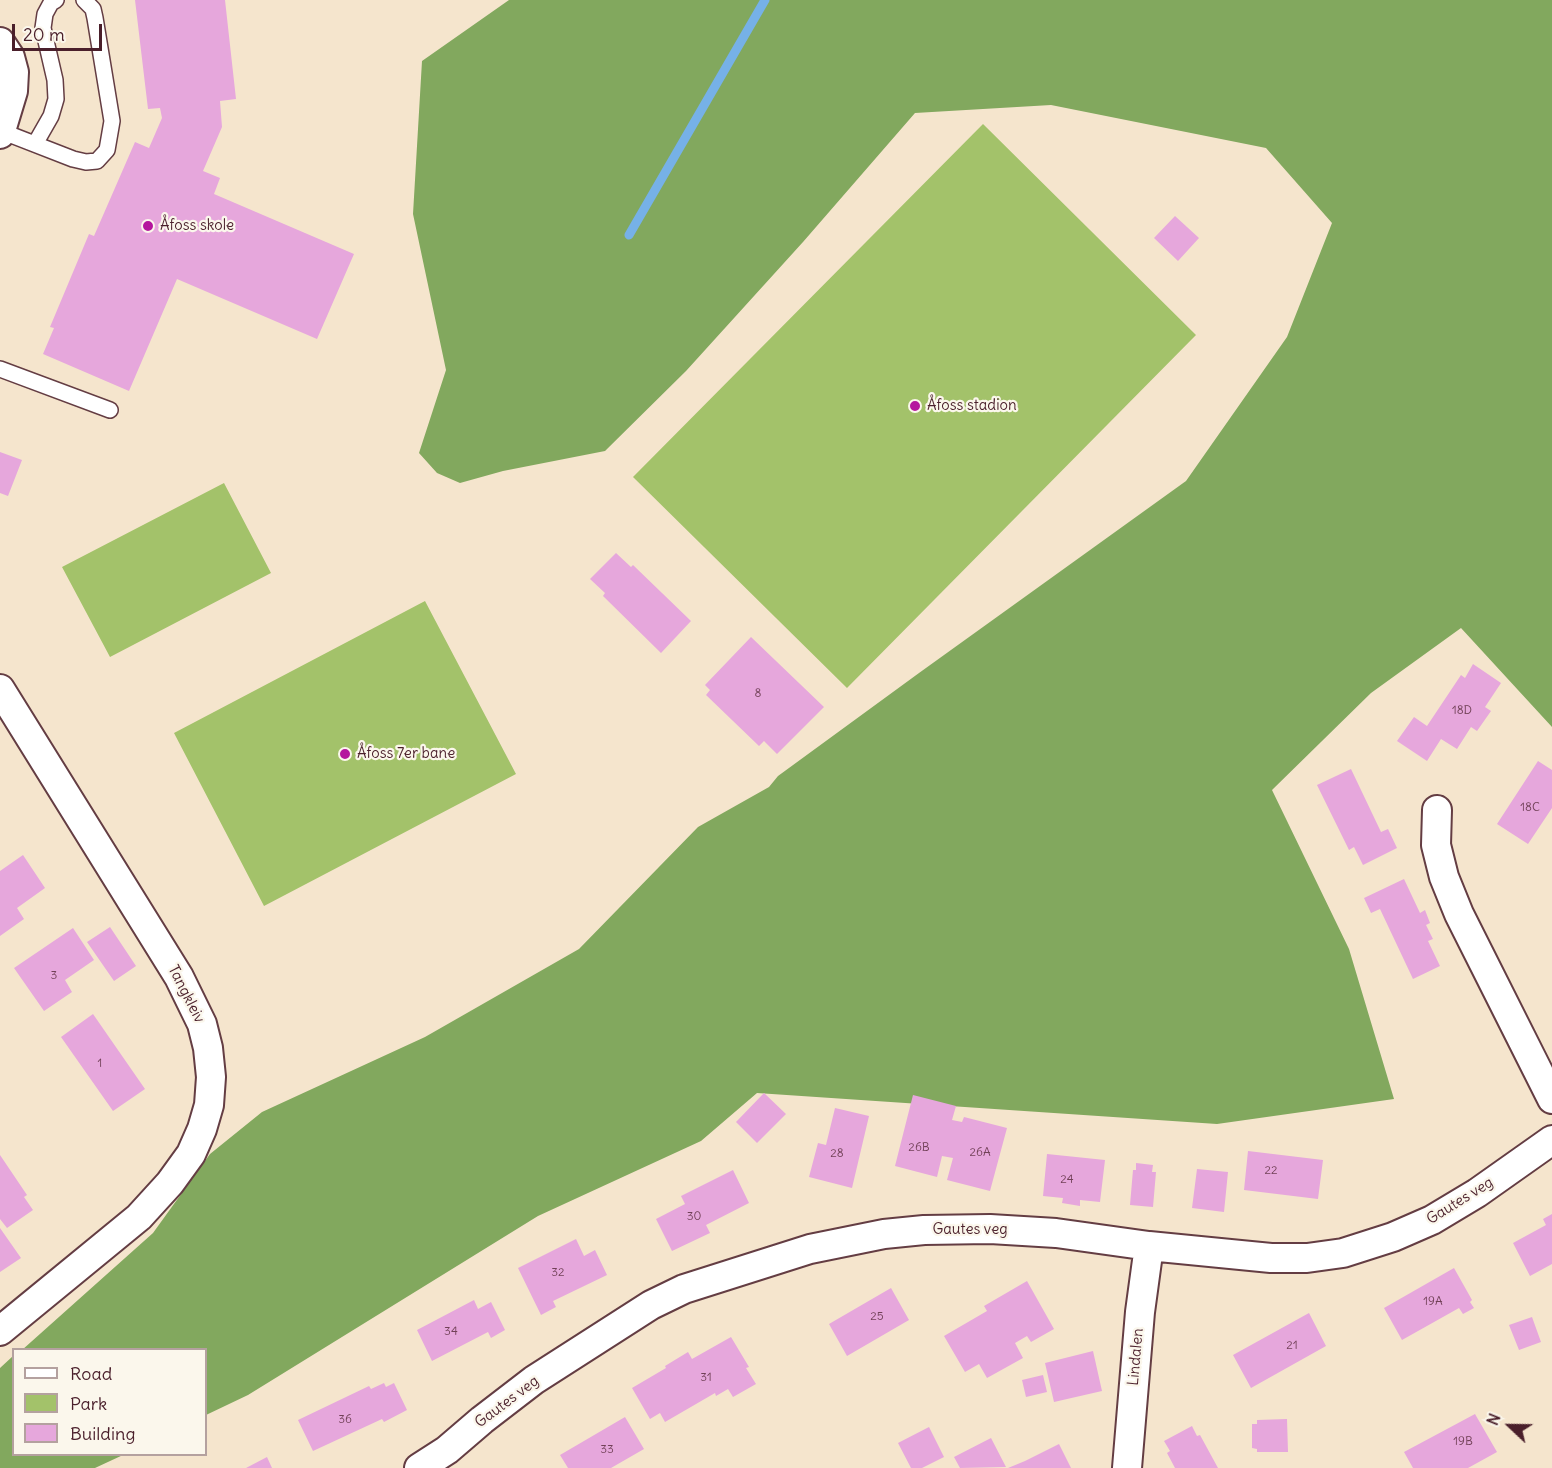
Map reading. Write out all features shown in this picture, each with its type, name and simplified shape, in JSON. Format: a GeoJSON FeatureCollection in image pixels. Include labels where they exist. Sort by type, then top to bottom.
{"type":"FeatureCollection","features":[{"type":"Feature","properties":{"kind":"street"},"geometry":{"type":"LineString","coordinates":[[0,42],[10,57],[14,72],[13,91],[1,132]]}},
{"type":"Feature","properties":{"kind":"street","name":"Tangkleiv"},"geometry":{"type":"LineString","coordinates":[[0,689],[183,985],[202,1024],[208,1048],[211,1077],[209,1105],[202,1129],[191,1154],[170,1183],[139,1217],[0,1331]]}},
{"type":"Feature","properties":{"kind":"street"},"geometry":{"type":"LineString","coordinates":[[1437,810],[1436,845],[1444,877],[1464,924],[1552,1099]]}},
{"type":"Feature","properties":{"kind":"street","name":"Gautes veg"},"geometry":{"type":"LineString","coordinates":[[419,1468],[454,1459],[482,1420],[534,1380],[651,1305],[684,1289],[810,1249],[884,1234],[924,1230],[990,1229],[1056,1233],[1149,1246],[1271,1258],[1306,1258],[1343,1253],[1393,1237],[1432,1220],[1477,1193],[1552,1140]]}},
{"type":"Feature","properties":{"kind":"street","name":"Lindalen"},"geometry":{"type":"LineString","coordinates":[[1127,1468],[1140,1312],[1149,1246]]}},
{"type":"Feature","properties":{"kind":"lane"},"geometry":{"type":"LineString","coordinates":[[35,144],[51,116],[56,99],[55,80],[43,28],[48,9],[56,0]]}},
{"type":"Feature","properties":{"kind":"lane"},"geometry":{"type":"LineString","coordinates":[[1,132],[86,162],[97,160],[107,150],[112,121],[93,9],[84,0]]}},
{"type":"Feature","properties":{"kind":"lane"},"geometry":{"type":"LineString","coordinates":[[0,369],[110,410]]}},
{"type":"Feature","properties":{"kind":"green space"},"geometry":{"type":"Polygon","coordinates":[[[509,0],[1552,0],[1552,727],[1461,628],[1371,693],[1272,790],[1349,949],[1394,1099],[1217,1124],[757,1093],[701,1141],[538,1216],[248,1395],[207,1415],[207,1348],[24,1348],[153,1233],[210,1154],[262,1112],[425,1037],[579,949],[698,827],[769,787],[778,776],[1186,481],[1287,337],[1332,223],[1266,148],[1051,105],[915,113],[803,242],[686,371],[605,451],[503,471],[460,483],[437,473],[419,453],[446,370],[413,214],[422,61],[509,0]]]}},
{"type":"Feature","properties":{"kind":"green space","name":"Åfoss stadion"},"geometry":{"type":"Polygon","coordinates":[[[983,124],[1196,335],[847,688],[633,477],[983,124]]]}},
{"type":"Feature","properties":{"kind":"green space"},"geometry":{"type":"Polygon","coordinates":[[[224,483],[271,573],[110,657],[62,567],[224,483]]]}},
{"type":"Feature","properties":{"kind":"green space","name":"Åfoss 7er bane"},"geometry":{"type":"Polygon","coordinates":[[[425,601],[516,774],[264,906],[174,733],[425,601]]]}},
{"type":"Feature","properties":{"kind":"green space"},"geometry":{"type":"Polygon","coordinates":[[[12,1357],[12,1456],[121,1456],[95,1468],[0,1468],[0,1368],[12,1357]]]}},
{"type":"Feature","properties":{"kind":"building"},"geometry":{"type":"Polygon","coordinates":[[[135,0],[225,0],[236,99],[220,101],[222,127],[203,171],[220,178],[214,194],[354,254],[317,339],[177,279],[129,391],[43,354],[54,328],[50,327],[89,234],[94,236],[135,142],[149,148],[162,118],[160,108],[148,109],[135,0]]]}},
{"type":"Feature","properties":{"kind":"building"},"geometry":{"type":"Polygon","coordinates":[[[1175,216],[1199,238],[1178,261],[1154,238],[1175,216]]]}},
{"type":"Feature","properties":{"kind":"building"},"geometry":{"type":"Polygon","coordinates":[[[0,452],[22,460],[8,496],[0,493],[0,452]]]}},
{"type":"Feature","properties":{"kind":"building"},"geometry":{"type":"Polygon","coordinates":[[[616,553],[631,567],[633,565],[691,621],[661,653],[603,596],[605,593],[590,579],[616,553]]]}},
{"type":"Feature","properties":{"kind":"building"},"geometry":{"type":"Polygon","coordinates":[[[751,637],[824,707],[777,754],[764,741],[759,746],[706,695],[710,690],[705,685],[751,637]]]}},
{"type":"Feature","properties":{"kind":"building"},"geometry":{"type":"Polygon","coordinates":[[[1473,664],[1501,683],[1485,707],[1491,711],[1477,731],[1471,727],[1457,749],[1441,739],[1427,761],[1397,741],[1414,717],[1427,726],[1461,675],[1465,678],[1473,664]]]}},
{"type":"Feature","properties":{"kind":"building"},"geometry":{"type":"Polygon","coordinates":[[[1538,761],[1552,770],[1552,808],[1528,844],[1497,824],[1538,761]]]}},
{"type":"Feature","properties":{"kind":"building"},"geometry":{"type":"Polygon","coordinates":[[[1351,769],[1381,832],[1388,829],[1397,848],[1363,865],[1354,847],[1349,850],[1317,785],[1351,769]]]}},
{"type":"Feature","properties":{"kind":"building"},"geometry":{"type":"Polygon","coordinates":[[[23,855],[45,888],[17,908],[24,919],[0,936],[0,871],[23,855]]]}},
{"type":"Feature","properties":{"kind":"building"},"geometry":{"type":"Polygon","coordinates":[[[1404,879],[1420,913],[1425,910],[1430,923],[1426,925],[1433,939],[1428,941],[1440,966],[1413,979],[1380,909],[1371,913],[1364,898],[1404,879]]]}},
{"type":"Feature","properties":{"kind":"building"},"geometry":{"type":"Polygon","coordinates":[[[110,927],[136,966],[114,981],[87,942],[110,927]]]}},
{"type":"Feature","properties":{"kind":"building"},"geometry":{"type":"Polygon","coordinates":[[[73,928],[94,960],[65,980],[72,992],[44,1011],[14,968],[73,928]]]}},
{"type":"Feature","properties":{"kind":"building"},"geometry":{"type":"Polygon","coordinates":[[[93,1014],[145,1089],[113,1111],[61,1037],[93,1014]]]}},
{"type":"Feature","properties":{"kind":"building"},"geometry":{"type":"Polygon","coordinates":[[[764,1093],[786,1114],[757,1143],[736,1122],[764,1093]]]}},
{"type":"Feature","properties":{"kind":"building"},"geometry":{"type":"Polygon","coordinates":[[[913,1095],[956,1106],[952,1120],[962,1122],[964,1117],[1007,1128],[990,1191],[947,1180],[953,1158],[942,1156],[937,1177],[895,1166],[913,1095]]]}},
{"type":"Feature","properties":{"kind":"building"},"geometry":{"type":"Polygon","coordinates":[[[835,1108],[869,1116],[852,1188],[809,1177],[818,1143],[826,1145],[835,1108]]]}},
{"type":"Feature","properties":{"kind":"building"},"geometry":{"type":"Polygon","coordinates":[[[1248,1151],[1323,1160],[1318,1199],[1244,1190],[1248,1151]]]}},
{"type":"Feature","properties":{"kind":"building"},"geometry":{"type":"Polygon","coordinates":[[[1047,1154],[1105,1160],[1100,1202],[1080,1200],[1080,1206],[1062,1203],[1063,1198],[1043,1196],[1047,1154]]]}},
{"type":"Feature","properties":{"kind":"building"},"geometry":{"type":"Polygon","coordinates":[[[0,1155],[27,1195],[24,1197],[33,1210],[7,1228],[0,1219],[0,1155]]]}},
{"type":"Feature","properties":{"kind":"building"},"geometry":{"type":"Polygon","coordinates":[[[1136,1163],[1153,1165],[1152,1172],[1156,1172],[1153,1207],[1130,1205],[1133,1170],[1136,1170],[1136,1163]]]}},
{"type":"Feature","properties":{"kind":"building"},"geometry":{"type":"Polygon","coordinates":[[[1197,1169],[1228,1172],[1224,1212],[1192,1208],[1197,1169]]]}},
{"type":"Feature","properties":{"kind":"building"},"geometry":{"type":"Polygon","coordinates":[[[733,1170],[749,1203],[706,1225],[710,1233],[672,1251],[656,1219],[685,1204],[681,1196],[733,1170]]]}},
{"type":"Feature","properties":{"kind":"building"},"geometry":{"type":"Polygon","coordinates":[[[1552,1214],[1552,1264],[1530,1276],[1513,1243],[1546,1225],[1543,1219],[1552,1214]]]}},
{"type":"Feature","properties":{"kind":"building"},"geometry":{"type":"Polygon","coordinates":[[[0,1228],[21,1258],[0,1272],[0,1228]]]}},
{"type":"Feature","properties":{"kind":"building"},"geometry":{"type":"Polygon","coordinates":[[[576,1239],[584,1256],[595,1250],[607,1275],[553,1301],[556,1307],[541,1315],[518,1268],[576,1239]]]}},
{"type":"Feature","properties":{"kind":"building"},"geometry":{"type":"Polygon","coordinates":[[[1454,1268],[1474,1308],[1463,1314],[1459,1308],[1402,1340],[1384,1308],[1454,1268]]]}},
{"type":"Feature","properties":{"kind":"building"},"geometry":{"type":"Polygon","coordinates":[[[1027,1281],[1054,1329],[1031,1342],[1027,1336],[1015,1343],[1023,1358],[987,1378],[979,1364],[965,1372],[944,1336],[987,1311],[984,1306],[1027,1281]]]}},
{"type":"Feature","properties":{"kind":"building"},"geometry":{"type":"Polygon","coordinates":[[[891,1288],[909,1320],[847,1356],[829,1324],[891,1288]]]}},
{"type":"Feature","properties":{"kind":"building"},"geometry":{"type":"Polygon","coordinates":[[[474,1300],[478,1309],[491,1302],[505,1330],[491,1338],[488,1332],[432,1361],[417,1330],[474,1300]]]}},
{"type":"Feature","properties":{"kind":"building"},"geometry":{"type":"Polygon","coordinates":[[[1309,1313],[1326,1346],[1251,1388],[1233,1355],[1309,1313]]]}},
{"type":"Feature","properties":{"kind":"building"},"geometry":{"type":"Polygon","coordinates":[[[1532,1317],[1541,1342],[1519,1350],[1509,1325],[1532,1317]]]}},
{"type":"Feature","properties":{"kind":"building"},"geometry":{"type":"Polygon","coordinates":[[[731,1337],[749,1367],[746,1368],[756,1384],[733,1397],[728,1389],[716,1396],[715,1393],[665,1422],[660,1413],[650,1419],[632,1388],[688,1352],[692,1359],[731,1337]]]}},
{"type":"Feature","properties":{"kind":"building"},"geometry":{"type":"Polygon","coordinates":[[[1093,1351],[1102,1391],[1054,1402],[1045,1363],[1093,1351]]]}},
{"type":"Feature","properties":{"kind":"building"},"geometry":{"type":"Polygon","coordinates":[[[1043,1375],[1047,1392],[1026,1397],[1022,1380],[1043,1375]]]}},
{"type":"Feature","properties":{"kind":"building"},"geometry":{"type":"Polygon","coordinates":[[[384,1383],[386,1387],[394,1383],[407,1410],[384,1422],[382,1419],[313,1451],[298,1420],[369,1386],[371,1389],[384,1383]]]}},
{"type":"Feature","properties":{"kind":"building"},"geometry":{"type":"Polygon","coordinates":[[[1475,1414],[1497,1452],[1468,1468],[1413,1468],[1404,1452],[1475,1414]]]}},
{"type":"Feature","properties":{"kind":"building"},"geometry":{"type":"Polygon","coordinates":[[[625,1417],[644,1449],[611,1468],[568,1468],[560,1455],[625,1417]]]}},
{"type":"Feature","properties":{"kind":"building"},"geometry":{"type":"Polygon","coordinates":[[[1287,1419],[1288,1452],[1257,1452],[1257,1449],[1252,1448],[1252,1424],[1257,1424],[1257,1420],[1287,1419]]]}},
{"type":"Feature","properties":{"kind":"building"},"geometry":{"type":"Polygon","coordinates":[[[1192,1426],[1197,1436],[1200,1435],[1218,1468],[1175,1468],[1164,1441],[1192,1426]]]}},
{"type":"Feature","properties":{"kind":"building"},"geometry":{"type":"Polygon","coordinates":[[[929,1427],[944,1457],[922,1468],[911,1468],[898,1443],[929,1427]]]}},
{"type":"Feature","properties":{"kind":"building"},"geometry":{"type":"Polygon","coordinates":[[[991,1438],[1006,1467],[960,1468],[954,1457],[991,1438]]]}},
{"type":"Feature","properties":{"kind":"building"},"geometry":{"type":"Polygon","coordinates":[[[1059,1444],[1071,1468],[1008,1468],[1025,1461],[1059,1444]]]}},
{"type":"Feature","properties":{"kind":"building"},"geometry":{"type":"Polygon","coordinates":[[[267,1457],[272,1468],[246,1468],[267,1457]]]}},
{"type":"Feature","properties":{"kind":"waterway"},"geometry":{"type":"LineString","coordinates":[[629,235],[765,0]]}},
{"type":"Feature","properties":{"kind":"place","name":"Åfoss skole"},"geometry":{"type":"Point","coordinates":[148,226]}},
{"type":"Feature","properties":{"kind":"place","name":"Åfoss stadion"},"geometry":{"type":"Point","coordinates":[915,406]}},
{"type":"Feature","properties":{"kind":"place","name":"Åfoss 7er bane"},"geometry":{"type":"Point","coordinates":[345,754]}}]}
